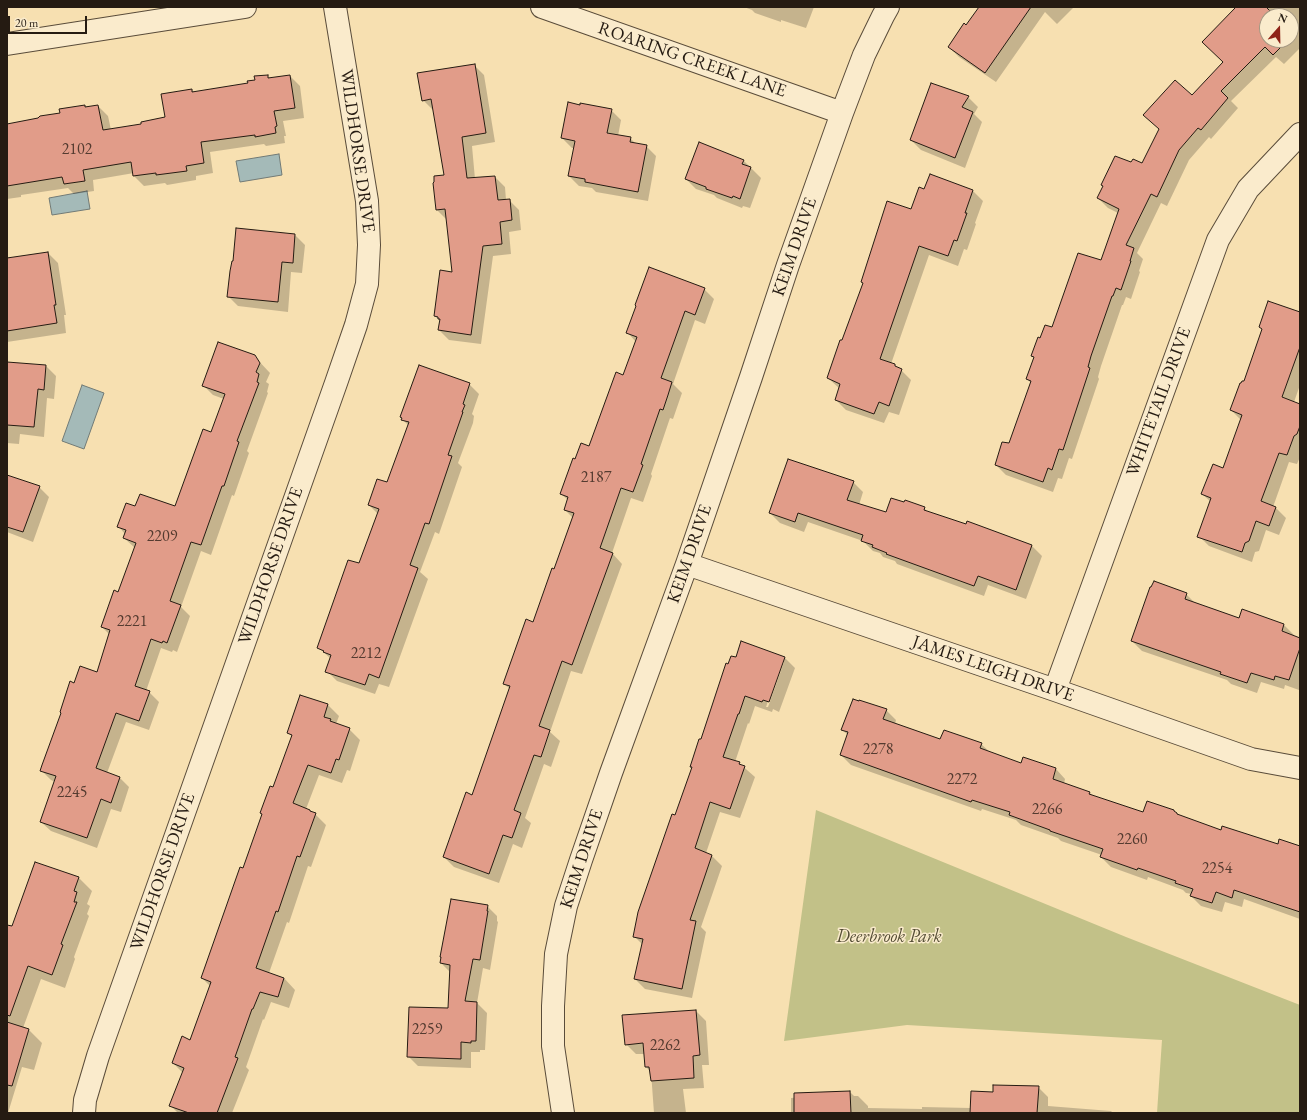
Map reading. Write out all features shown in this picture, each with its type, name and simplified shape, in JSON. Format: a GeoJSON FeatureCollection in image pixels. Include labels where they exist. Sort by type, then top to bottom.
{"type":"FeatureCollection","features":[{"type":"Feature","properties":{"kind":"street"},"geometry":{"type":"LineString","coordinates":[[7,44],[246,7]]}},
{"type":"Feature","properties":{"kind":"street","name":"WILDHORSE DRIVE"},"geometry":{"type":"LineString","coordinates":[[84,1113],[85,1100],[98,1056],[336,383],[356,325],[367,284],[369,245],[367,201],[335,7]]}},
{"type":"Feature","properties":{"kind":"street","name":"ROARING CREEK LANE"},"geometry":{"type":"LineString","coordinates":[[542,7],[842,113]]}},
{"type":"Feature","properties":{"kind":"street","name":"KEIM DRIVE"},"geometry":{"type":"LineString","coordinates":[[564,1113],[553,1046],[553,1006],[556,954],[566,906],[608,780],[687,564],[842,113],[864,56],[888,7]]}},
{"type":"Feature","properties":{"kind":"street","name":"WHITETAIL DRIVE"},"geometry":{"type":"LineString","coordinates":[[1055,690],[1218,240],[1248,189],[1300,134]]}},
{"type":"Feature","properties":{"kind":"street","name":"JAMES LEIGH DRIVE"},"geometry":{"type":"LineString","coordinates":[[687,564],[1251,759],[1300,768]]}},
{"type":"Feature","properties":{"kind":"green space","name":"Deerbrook Park"},"geometry":{"type":"Polygon","coordinates":[[[816,810],[1126,937],[1300,1005],[1300,1113],[1157,1113],[1162,1040],[907,1025],[784,1041],[816,810]]]}},
{"type":"Feature","properties":{"kind":"water"},"geometry":{"type":"Polygon","coordinates":[[[279,154],[282,175],[240,182],[236,161],[279,154]]]}},
{"type":"Feature","properties":{"kind":"water"},"geometry":{"type":"Polygon","coordinates":[[[87,191],[90,209],[52,215],[49,198],[87,191]]]}},
{"type":"Feature","properties":{"kind":"water"},"geometry":{"type":"Polygon","coordinates":[[[82,385],[104,393],[84,449],[62,441],[82,385]]]}},
{"type":"Feature","properties":{"kind":"building"},"geometry":{"type":"Polygon","coordinates":[[[979,7],[1031,7],[985,73],[948,47],[964,23],[966,25],[979,7]]]}},
{"type":"Feature","properties":{"kind":"building"},"geometry":{"type":"Polygon","coordinates":[[[1236,7],[1267,8],[1259,8],[1259,48],[1264,48],[1221,91],[1228,98],[1201,130],[1198,128],[1179,150],[1157,197],[1151,194],[1126,245],[1134,248],[1131,261],[1121,290],[1116,288],[1112,296],[1091,356],[1088,367],[1090,368],[1063,450],[1059,449],[1052,470],[1048,468],[1043,482],[995,465],[1002,442],[1009,443],[1031,381],[1026,379],[1034,357],[1031,356],[1038,337],[1040,338],[1045,325],[1052,327],[1078,253],[1101,260],[1119,209],[1097,198],[1103,186],[1101,185],[1115,156],[1131,162],[1133,159],[1142,163],[1159,129],[1143,115],[1175,80],[1192,95],[1223,62],[1202,42],[1236,7]]]}},
{"type":"Feature","properties":{"kind":"building"},"geometry":{"type":"Polygon","coordinates":[[[1266,48],[1280,48],[1273,55],[1266,48]]]}},
{"type":"Feature","properties":{"kind":"building"},"geometry":{"type":"Polygon","coordinates":[[[475,64],[486,133],[462,137],[467,178],[495,176],[498,200],[510,199],[512,220],[500,222],[502,244],[483,246],[471,335],[438,330],[440,319],[434,316],[440,270],[452,272],[445,209],[436,210],[433,183],[434,176],[444,175],[431,99],[422,101],[417,73],[475,64]]]}},
{"type":"Feature","properties":{"kind":"building"},"geometry":{"type":"Polygon","coordinates":[[[268,75],[268,78],[290,75],[295,108],[274,111],[277,126],[275,127],[276,133],[255,137],[255,135],[201,142],[204,163],[186,166],[187,171],[133,176],[131,162],[83,170],[85,181],[64,184],[62,177],[7,186],[7,124],[60,113],[59,109],[85,105],[85,107],[98,105],[103,130],[141,124],[141,122],[165,117],[161,94],[192,89],[192,92],[248,83],[247,81],[255,80],[254,76],[268,75]]]}},
{"type":"Feature","properties":{"kind":"building"},"geometry":{"type":"Polygon","coordinates":[[[931,83],[969,96],[962,107],[973,112],[955,158],[910,140],[931,83]]]}},
{"type":"Feature","properties":{"kind":"building"},"geometry":{"type":"Polygon","coordinates":[[[568,102],[612,109],[607,133],[631,137],[630,142],[647,145],[638,192],[585,182],[585,179],[568,176],[575,141],[561,138],[568,102]]]}},
{"type":"Feature","properties":{"kind":"building"},"geometry":{"type":"Polygon","coordinates":[[[699,142],[744,160],[742,164],[751,167],[740,199],[733,196],[732,198],[706,189],[706,187],[685,179],[699,142]]]}},
{"type":"Feature","properties":{"kind":"building"},"geometry":{"type":"Polygon","coordinates":[[[930,174],[973,190],[957,241],[954,240],[948,256],[919,246],[880,359],[895,364],[895,366],[902,369],[889,406],[879,402],[874,414],[835,400],[840,384],[827,378],[840,340],[842,340],[863,283],[861,282],[887,201],[911,209],[919,187],[924,189],[930,174]]]}},
{"type":"Feature","properties":{"kind":"building"},"geometry":{"type":"Polygon","coordinates":[[[236,228],[295,234],[293,263],[282,262],[278,302],[227,297],[230,271],[233,261],[236,228]]]}},
{"type":"Feature","properties":{"kind":"building"},"geometry":{"type":"Polygon","coordinates":[[[48,252],[56,305],[54,305],[57,323],[7,331],[7,258],[48,252]]]}},
{"type":"Feature","properties":{"kind":"building"},"geometry":{"type":"Polygon","coordinates":[[[649,267],[705,288],[695,315],[685,311],[661,378],[672,382],[663,410],[660,409],[633,492],[621,488],[600,548],[613,553],[572,665],[562,661],[539,726],[550,730],[541,757],[534,755],[514,810],[521,813],[512,838],[503,835],[489,874],[443,857],[466,792],[472,795],[510,686],[503,684],[526,619],[533,622],[552,568],[554,569],[574,513],[564,510],[568,497],[560,494],[573,458],[575,459],[581,443],[589,446],[616,372],[623,375],[637,337],[626,333],[649,267]]]}},
{"type":"Feature","properties":{"kind":"building"},"geometry":{"type":"Polygon","coordinates":[[[1268,301],[1300,312],[1300,347],[1282,397],[1300,404],[1300,426],[1297,434],[1294,436],[1287,455],[1279,453],[1261,501],[1276,507],[1269,526],[1256,521],[1249,541],[1245,543],[1242,552],[1197,537],[1211,498],[1201,494],[1213,464],[1223,468],[1242,415],[1230,410],[1240,383],[1244,381],[1262,329],[1259,327],[1268,301]]]}},
{"type":"Feature","properties":{"kind":"building"},"geometry":{"type":"Polygon","coordinates":[[[218,342],[255,355],[260,363],[256,372],[259,374],[257,382],[259,383],[237,441],[239,442],[224,486],[222,486],[201,545],[191,542],[170,601],[181,605],[167,643],[163,641],[162,643],[151,639],[135,686],[150,691],[139,721],[116,713],[96,768],[120,777],[111,803],[101,799],[87,838],[40,822],[56,776],[40,771],[61,713],[60,712],[70,681],[74,683],[80,666],[97,672],[110,630],[101,627],[114,590],[118,592],[136,543],[123,538],[126,530],[117,527],[126,503],[135,506],[140,494],[175,506],[203,429],[211,432],[225,394],[202,386],[218,342]]]}},
{"type":"Feature","properties":{"kind":"building"},"geometry":{"type":"Polygon","coordinates":[[[7,362],[46,365],[44,390],[38,389],[34,427],[7,425],[7,362]]]}},
{"type":"Feature","properties":{"kind":"building"},"geometry":{"type":"Polygon","coordinates":[[[419,365],[470,383],[463,404],[465,405],[463,412],[448,455],[452,456],[429,524],[425,523],[410,565],[418,568],[379,678],[369,674],[365,685],[325,672],[331,655],[317,648],[348,560],[359,563],[379,509],[368,505],[377,479],[387,482],[409,422],[401,420],[402,418],[400,417],[419,365]]]}},
{"type":"Feature","properties":{"kind":"building"},"geometry":{"type":"Polygon","coordinates":[[[788,459],[854,481],[847,500],[886,512],[891,498],[904,502],[905,500],[925,507],[924,510],[966,524],[967,521],[1032,545],[1016,590],[978,576],[974,586],[886,554],[887,553],[872,547],[873,545],[861,541],[863,535],[798,513],[795,522],[769,513],[788,459]]]}},
{"type":"Feature","properties":{"kind":"building"},"geometry":{"type":"Polygon","coordinates":[[[7,475],[40,486],[23,532],[7,527],[7,475]]]}},
{"type":"Feature","properties":{"kind":"building"},"geometry":{"type":"Polygon","coordinates":[[[1154,581],[1187,593],[1185,599],[1239,618],[1242,609],[1284,624],[1282,631],[1300,638],[1300,648],[1289,680],[1275,676],[1274,680],[1251,673],[1247,683],[1220,674],[1221,672],[1131,641],[1150,587],[1154,581]]]}},
{"type":"Feature","properties":{"kind":"building"},"geometry":{"type":"Polygon","coordinates":[[[741,641],[785,657],[769,702],[763,700],[762,702],[745,696],[723,757],[740,762],[739,764],[745,766],[730,809],[710,802],[695,848],[712,855],[690,920],[696,921],[682,989],[634,979],[643,939],[633,937],[638,912],[672,814],[675,815],[692,767],[690,767],[699,739],[701,739],[726,663],[728,664],[731,656],[736,657],[741,641]]]}},
{"type":"Feature","properties":{"kind":"building"},"geometry":{"type":"Polygon","coordinates":[[[300,695],[328,704],[324,717],[331,719],[330,721],[350,728],[339,760],[336,759],[331,773],[308,765],[293,803],[316,813],[300,857],[297,856],[278,912],[276,911],[256,968],[284,978],[278,997],[260,992],[252,1009],[235,1057],[238,1058],[217,1113],[189,1113],[169,1106],[184,1068],[172,1063],[182,1036],[190,1040],[211,982],[201,978],[240,867],[243,868],[270,786],[273,787],[292,735],[287,733],[300,695]]]}},
{"type":"Feature","properties":{"kind":"building"},"geometry":{"type":"Polygon","coordinates":[[[853,699],[887,709],[883,719],[940,739],[944,730],[982,743],[980,748],[1021,763],[1023,757],[1056,768],[1053,779],[1090,792],[1089,794],[1143,812],[1147,801],[1174,810],[1177,814],[1221,830],[1222,826],[1278,844],[1279,839],[1300,846],[1300,912],[1234,890],[1232,898],[1216,892],[1212,903],[1190,896],[1193,889],[1175,883],[1176,881],[1138,868],[1137,870],[1100,857],[1103,849],[1009,815],[1010,812],[972,800],[971,802],[840,755],[848,732],[841,730],[853,699]]]}},
{"type":"Feature","properties":{"kind":"building"},"geometry":{"type":"Polygon","coordinates":[[[35,862],[79,877],[74,891],[77,892],[74,902],[77,902],[61,944],[63,945],[52,975],[28,966],[10,1016],[7,1015],[7,925],[12,926],[35,862]]]}},
{"type":"Feature","properties":{"kind":"building"},"geometry":{"type":"Polygon","coordinates":[[[451,899],[488,905],[480,960],[473,959],[465,1001],[477,1002],[476,1041],[471,1041],[471,1043],[461,1042],[461,1059],[407,1057],[409,1007],[448,1008],[450,965],[440,963],[440,957],[451,899]]]}},
{"type":"Feature","properties":{"kind":"building"},"geometry":{"type":"Polygon","coordinates":[[[696,1010],[700,1055],[693,1056],[694,1078],[651,1081],[649,1067],[645,1067],[643,1043],[625,1045],[622,1015],[696,1010]]]}},
{"type":"Feature","properties":{"kind":"building"},"geometry":{"type":"Polygon","coordinates":[[[7,1022],[29,1029],[12,1086],[7,1085],[7,1022]]]}},
{"type":"Feature","properties":{"kind":"building"},"geometry":{"type":"Polygon","coordinates":[[[993,1085],[1039,1086],[1037,1113],[970,1113],[971,1091],[993,1092],[993,1085]]]}},
{"type":"Feature","properties":{"kind":"building"},"geometry":{"type":"Polygon","coordinates":[[[850,1091],[851,1113],[794,1113],[794,1093],[850,1091]]]}}]}
